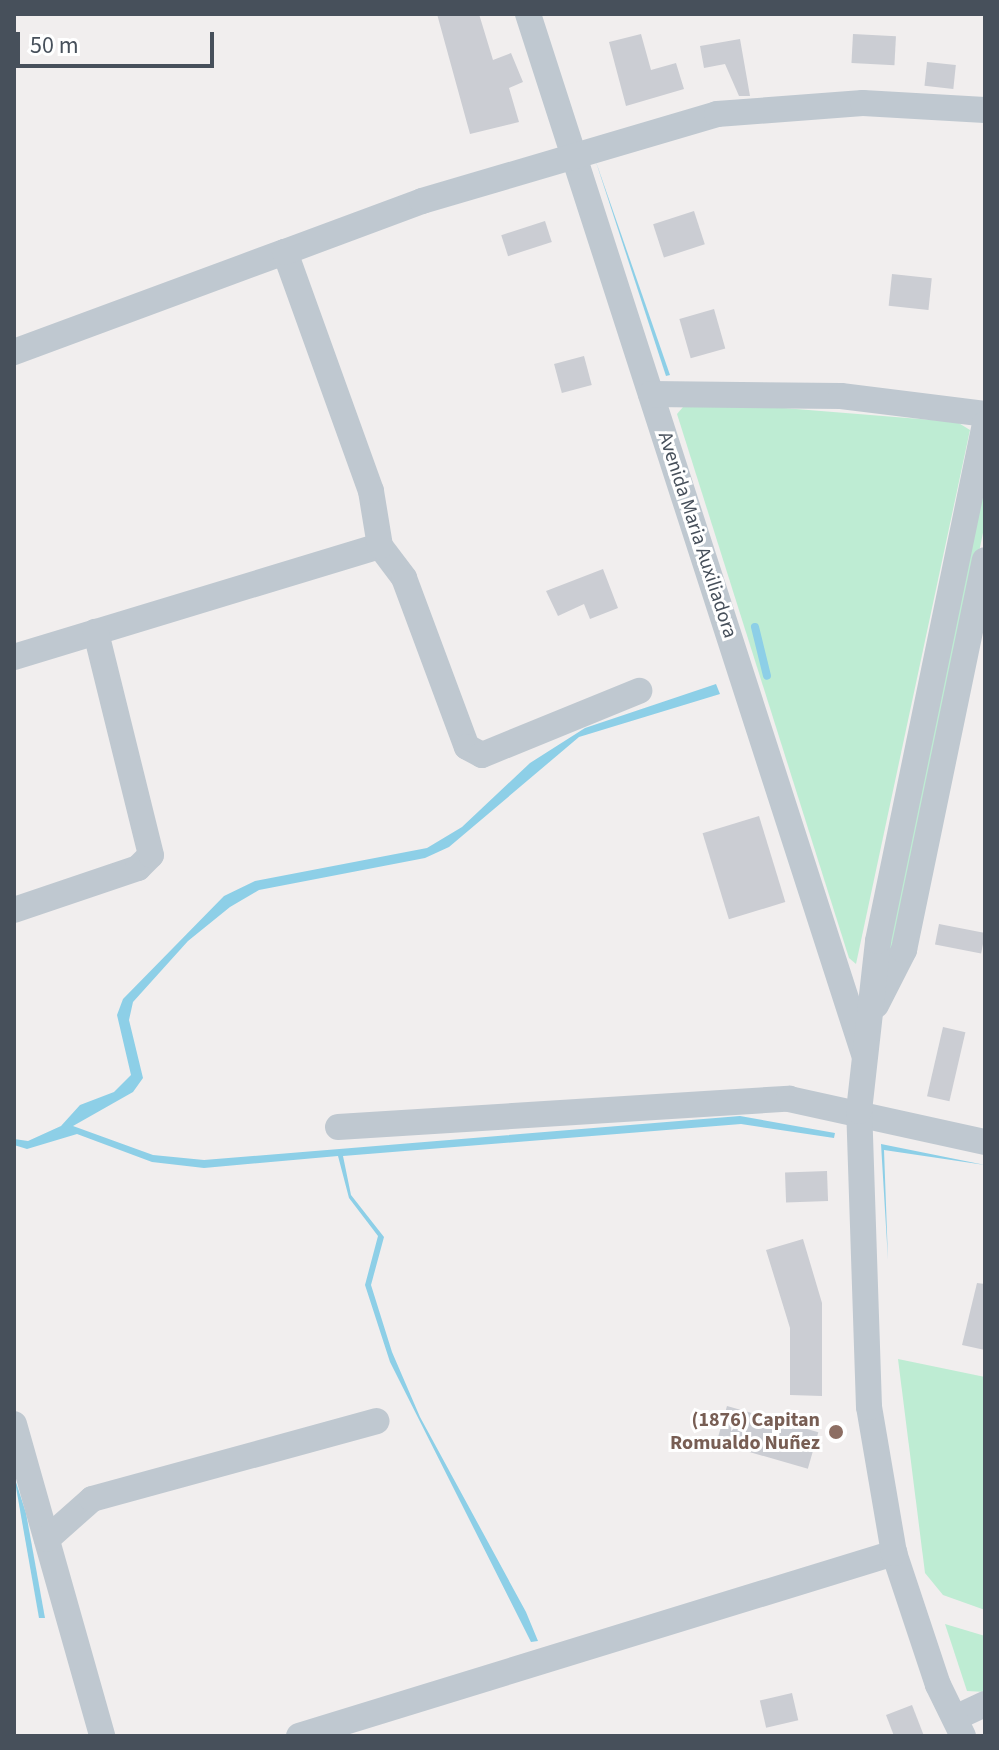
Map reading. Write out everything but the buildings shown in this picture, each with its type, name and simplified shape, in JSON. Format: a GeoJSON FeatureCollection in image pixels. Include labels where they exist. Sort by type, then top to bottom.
{"type":"FeatureCollection","features":[{"type":"Feature","properties":{"kind":"street","name":"Avenida Maria Auxiliadora"},"geometry":{"type":"LineString","coordinates":[[528,14],[865,1056]]}},
{"type":"Feature","properties":{"kind":"street"},"geometry":{"type":"LineString","coordinates":[[14,352],[285,252],[574,154],[684,121],[763,109],[863,103],[985,110]]}},
{"type":"Feature","properties":{"kind":"street"},"geometry":{"type":"LineString","coordinates":[[285,252],[371,491],[380,546],[404,578],[467,747],[482,755],[639,691]]}},
{"type":"Feature","properties":{"kind":"street"},"geometry":{"type":"LineString","coordinates":[[651,394],[826,395],[985,414]]}},
{"type":"Feature","properties":{"kind":"street"},"geometry":{"type":"LineString","coordinates":[[985,424],[878,941],[876,1007],[865,1056],[859,1111],[869,1407],[894,1553],[959,1727],[985,1704]]}},
{"type":"Feature","properties":{"kind":"street"},"geometry":{"type":"LineString","coordinates":[[14,657],[380,546]]}},
{"type":"Feature","properties":{"kind":"street"},"geometry":{"type":"LineString","coordinates":[[876,1007],[904,950],[985,560]]}},
{"type":"Feature","properties":{"kind":"street"},"geometry":{"type":"LineString","coordinates":[[14,910],[138,868],[151,855],[96,632]]}},
{"type":"Feature","properties":{"kind":"street"},"geometry":{"type":"LineString","coordinates":[[338,1127],[754,1099],[824,1102],[985,1142]]}},
{"type":"Feature","properties":{"kind":"street"},"geometry":{"type":"LineString","coordinates":[[47,1539],[92,1499],[377,1421]]}},
{"type":"Feature","properties":{"kind":"street"},"geometry":{"type":"LineString","coordinates":[[14,1424],[102,1736]]}},
{"type":"Feature","properties":{"kind":"street"},"geometry":{"type":"LineString","coordinates":[[299,1736],[894,1553]]}},
{"type":"Feature","properties":{"kind":"green space"},"geometry":{"type":"Polygon","coordinates":[[[747,405],[957,422],[970,430],[856,964],[849,958],[677,414],[683,407],[747,405]]]}},
{"type":"Feature","properties":{"kind":"green space"},"geometry":{"type":"Polygon","coordinates":[[[985,470],[985,523],[894,965],[885,966],[985,470]]]}},
{"type":"Feature","properties":{"kind":"green space"},"geometry":{"type":"Polygon","coordinates":[[[898,1359],[985,1377],[985,1610],[943,1595],[925,1573],[898,1359]]]}},
{"type":"Feature","properties":{"kind":"green space"},"geometry":{"type":"Polygon","coordinates":[[[945,1624],[985,1636],[985,1692],[967,1691],[945,1624]]]}},
{"type":"Feature","properties":{"kind":"water"},"geometry":{"type":"Polygon","coordinates":[[[595,159],[670,375],[666,376],[595,159]]]}},
{"type":"Feature","properties":{"kind":"water"},"geometry":{"type":"Polygon","coordinates":[[[716,684],[720,694],[579,737],[449,847],[425,858],[259,890],[230,907],[188,941],[133,1002],[129,1020],[143,1078],[133,1092],[73,1126],[153,1155],[204,1160],[740,1116],[835,1133],[834,1138],[741,1124],[343,1156],[351,1195],[384,1237],[371,1285],[392,1352],[420,1417],[526,1612],[538,1641],[531,1642],[390,1362],[365,1285],[378,1236],[349,1198],[338,1156],[204,1168],[152,1162],[77,1134],[27,1149],[14,1145],[14,1139],[28,1141],[61,1126],[80,1105],[114,1092],[131,1075],[117,1015],[123,999],[224,896],[255,881],[427,848],[462,827],[530,763],[585,728],[716,684]]]}},
{"type":"Feature","properties":{"kind":"water"},"geometry":{"type":"Polygon","coordinates":[[[881,1144],[985,1165],[884,1150],[888,1260],[881,1144]]]}},
{"type":"Feature","properties":{"kind":"water"},"geometry":{"type":"Polygon","coordinates":[[[14,1476],[26,1513],[45,1618],[39,1618],[14,1476]]]}},
{"type":"Feature","properties":{"kind":"waterway"},"geometry":{"type":"LineString","coordinates":[[755,627],[767,676]]}},
{"type":"Feature","properties":{"kind":"place","name":"(1876) Capitan Romualdo Nuñez"},"geometry":{"type":"Point","coordinates":[836,1432]}}]}
